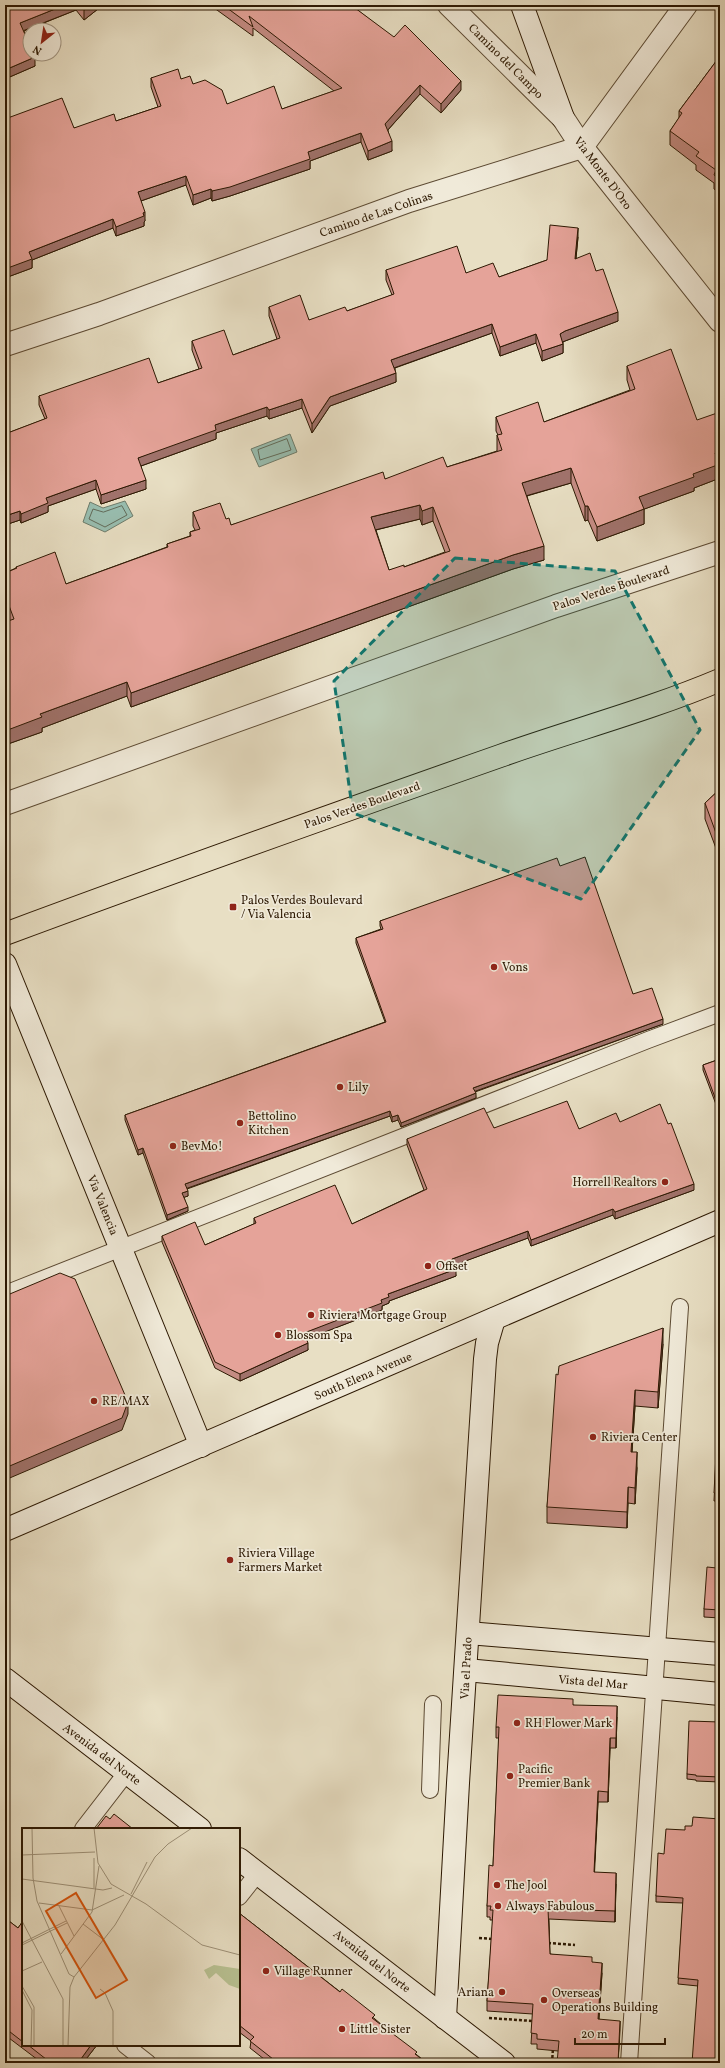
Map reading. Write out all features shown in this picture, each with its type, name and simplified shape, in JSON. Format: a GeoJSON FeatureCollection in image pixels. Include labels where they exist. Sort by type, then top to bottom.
{"type":"FeatureCollection","features":[{"type":"Feature","properties":{"kind":"main road","name":"Palos Verdes Boulevard"},"geometry":{"type":"LineString","coordinates":[[5,934],[173,871],[561,734],[695,691],[720,680]]}},
{"type":"Feature","properties":{"kind":"street","name":"Camino del Campo"},"geometry":{"type":"LineString","coordinates":[[449,5],[563,118]]}},
{"type":"Feature","properties":{"kind":"street","name":"Via Monte D'Oro"},"geometry":{"type":"LineString","coordinates":[[522,5],[563,118],[582,147],[720,321]]}},
{"type":"Feature","properties":{"kind":"street"},"geometry":{"type":"LineString","coordinates":[[582,147],[686,5]]}},
{"type":"Feature","properties":{"kind":"street","name":"Camino de Las Colinas"},"geometry":{"type":"LineString","coordinates":[[5,345],[99,314],[409,201],[582,147]]}},
{"type":"Feature","properties":{"kind":"street","name":"Palos Verdes Boulevard"},"geometry":{"type":"LineString","coordinates":[[5,804],[548,609],[720,552]]}},
{"type":"Feature","properties":{"kind":"street","name":"Via Valencia"},"geometry":{"type":"LineString","coordinates":[[5,964],[201,1446]]}},
{"type":"Feature","properties":{"kind":"street","name":"South Elena Avenue"},"geometry":{"type":"LineString","coordinates":[[5,1530],[720,1221]]}},
{"type":"Feature","properties":{"kind":"street","name":"Via el Prado"},"geometry":{"type":"LineString","coordinates":[[445,2018],[485,1359],[487,1343],[494,1319]]}},
{"type":"Feature","properties":{"kind":"street"},"geometry":{"type":"LineString","coordinates":[[468,1633],[720,1654]]}},
{"type":"Feature","properties":{"kind":"street","name":"Vista del Mar"},"geometry":{"type":"LineString","coordinates":[[466,1670],[720,1694]]}},
{"type":"Feature","properties":{"kind":"street","name":"Avenida del Norte"},"geometry":{"type":"LineString","coordinates":[[5,1679],[199,1828]]}},
{"type":"Feature","properties":{"kind":"street","name":"Avenida del Norte"},"geometry":{"type":"LineString","coordinates":[[240,1860],[504,2063]]}},
{"type":"Feature","properties":{"kind":"lane"},"geometry":{"type":"LineString","coordinates":[[5,1294],[648,1040],[720,1014]]}},
{"type":"Feature","properties":{"kind":"lane"},"geometry":{"type":"LineString","coordinates":[[629,2063],[680,1307]]}},
{"type":"Feature","properties":{"kind":"lane"},"geometry":{"type":"LineString","coordinates":[[430,1790],[433,1704]]}},
{"type":"Feature","properties":{"kind":"lane"},"geometry":{"type":"LineString","coordinates":[[85,1828],[127,1772]]}},
{"type":"Feature","properties":{"kind":"lane"},"geometry":{"type":"LineString","coordinates":[[240,1896],[258,1873]]}},
{"type":"Feature","properties":{"kind":"lane"},"geometry":{"type":"LineString","coordinates":[[126,2046],[148,2063]]}},
{"type":"Feature","properties":{"kind":"path"},"geometry":{"type":"LineString","coordinates":[[480,1938],[500,1940]]}},
{"type":"Feature","properties":{"kind":"path"},"geometry":{"type":"LineString","coordinates":[[545,1943],[575,1945]]}},
{"type":"Feature","properties":{"kind":"path"},"geometry":{"type":"LineString","coordinates":[[481,2017],[533,2021]]}},
{"type":"Feature","properties":{"kind":"path"},"geometry":{"type":"LineString","coordinates":[[552,2063],[553,2045]]}},
{"type":"Feature","properties":{"kind":"highlighted area"},"geometry":{"type":"Polygon","coordinates":[[[455,558],[615,571],[700,730],[581,899],[353,813],[334,681],[455,558]]]}},
{"type":"Feature","properties":{"kind":"water"},"geometry":{"type":"Polygon","coordinates":[[[290,434],[297,452],[259,467],[251,449],[290,434]]]}},
{"type":"Feature","properties":{"kind":"water"},"geometry":{"type":"Polygon","coordinates":[[[125,501],[133,516],[105,532],[83,522],[90,502],[103,508],[125,501]]]}},
{"type":"Feature","properties":{"kind":"building"},"geometry":{"type":"Polygon","coordinates":[[[5,5],[65,5],[20,23],[22,28],[22,62],[23,62],[5,70],[5,5]]]}},
{"type":"Feature","properties":{"kind":"building"},"geometry":{"type":"Polygon","coordinates":[[[80,5],[91,5],[84,10],[80,5]]]}},
{"type":"Feature","properties":{"kind":"building"},"geometry":{"type":"Polygon","coordinates":[[[223,5],[351,5],[394,37],[405,25],[461,81],[441,104],[420,85],[385,124],[392,141],[368,151],[361,133],[308,152],[310,159],[230,187],[212,191],[211,189],[193,195],[186,176],[138,192],[145,212],[143,213],[144,216],[116,227],[113,219],[29,252],[32,259],[5,269],[5,119],[62,98],[74,128],[114,114],[116,121],[161,106],[151,78],[178,69],[181,79],[190,76],[193,84],[205,80],[222,90],[227,104],[274,86],[282,109],[342,88],[249,16],[253,27],[223,5]]]}},
{"type":"Feature","properties":{"kind":"building"},"geometry":{"type":"Polygon","coordinates":[[[720,56],[720,179],[714,175],[716,170],[696,156],[699,152],[670,131],[682,113],[679,111],[720,56]]]}},
{"type":"Feature","properties":{"kind":"building"},"geometry":{"type":"Polygon","coordinates":[[[550,225],[578,228],[575,259],[590,253],[596,271],[603,269],[618,312],[565,331],[560,334],[563,344],[542,351],[536,334],[500,347],[492,324],[391,360],[396,373],[330,397],[312,424],[302,399],[269,410],[267,407],[215,425],[216,430],[138,458],[146,480],[101,495],[96,480],[46,498],[48,503],[21,514],[20,511],[5,516],[5,434],[47,418],[39,396],[149,358],[158,383],[202,368],[192,341],[224,330],[233,355],[280,338],[269,307],[300,295],[309,320],[345,307],[347,311],[394,294],[386,270],[457,246],[466,273],[493,263],[499,277],[547,260],[550,225]]]}},
{"type":"Feature","properties":{"kind":"building"},"geometry":{"type":"Polygon","coordinates":[[[671,349],[697,420],[720,412],[720,452],[715,453],[720,464],[693,474],[694,477],[639,497],[644,509],[597,527],[588,506],[585,506],[571,468],[522,483],[544,546],[513,555],[131,693],[127,682],[40,714],[42,717],[5,731],[5,622],[14,619],[5,595],[5,573],[17,568],[16,567],[55,552],[66,584],[168,547],[167,544],[191,536],[190,532],[200,529],[193,512],[220,503],[226,519],[229,518],[231,525],[383,472],[385,479],[443,457],[447,467],[502,450],[497,435],[502,434],[496,417],[538,402],[544,422],[635,389],[627,366],[671,349]],[[420,505],[371,517],[389,570],[404,565],[404,567],[450,551],[433,507],[422,511],[420,505]]]}},
{"type":"Feature","properties":{"kind":"building"},"geometry":{"type":"Polygon","coordinates":[[[720,789],[720,844],[705,803],[720,789]]]}},
{"type":"Feature","properties":{"kind":"building","name":"Vons"},"geometry":{"type":"Polygon","coordinates":[[[585,857],[633,994],[652,988],[663,1019],[473,1088],[476,1093],[401,1123],[398,1115],[392,1117],[390,1111],[185,1184],[188,1191],[182,1193],[188,1207],[167,1215],[143,1148],[138,1150],[125,1115],[386,1022],[356,938],[383,929],[380,921],[557,858],[560,866],[585,857]]]}},
{"type":"Feature","properties":{"kind":"building"},"geometry":{"type":"Polygon","coordinates":[[[720,1059],[720,1111],[703,1065],[720,1059]]]}},
{"type":"Feature","properties":{"kind":"building"},"geometry":{"type":"Polygon","coordinates":[[[567,1101],[579,1129],[616,1113],[620,1122],[660,1104],[668,1124],[671,1123],[694,1184],[615,1212],[613,1209],[531,1240],[528,1231],[452,1259],[456,1269],[388,1294],[389,1297],[381,1300],[382,1303],[304,1333],[308,1343],[240,1374],[215,1362],[162,1236],[195,1222],[205,1245],[256,1223],[254,1218],[335,1185],[352,1224],[427,1189],[407,1139],[484,1108],[494,1128],[567,1101]]]}},
{"type":"Feature","properties":{"kind":"building"},"geometry":{"type":"Polygon","coordinates":[[[60,1273],[75,1279],[128,1402],[122,1418],[5,1468],[5,1296],[60,1273]]]}},
{"type":"Feature","properties":{"kind":"building","name":"Riviera Center"},"geometry":{"type":"Polygon","coordinates":[[[663,1328],[658,1392],[635,1390],[631,1452],[637,1452],[635,1488],[628,1487],[627,1512],[547,1507],[556,1374],[558,1375],[559,1366],[663,1328]]]}},
{"type":"Feature","properties":{"kind":"building"},"geometry":{"type":"Polygon","coordinates":[[[720,1376],[720,1493],[714,1493],[720,1376]]]}},
{"type":"Feature","properties":{"kind":"building"},"geometry":{"type":"Polygon","coordinates":[[[720,1512],[720,1610],[704,1609],[707,1567],[717,1568],[720,1512]]]}},
{"type":"Feature","properties":{"kind":"building"},"geometry":{"type":"Polygon","coordinates":[[[498,1695],[573,1699],[573,1705],[617,1706],[616,1738],[610,1738],[608,1792],[598,1791],[594,1872],[616,1873],[615,1911],[548,1909],[550,1954],[592,1957],[592,1962],[602,1963],[598,2019],[620,2021],[618,2063],[557,2063],[559,2041],[537,2039],[537,2034],[531,2033],[533,2004],[487,2001],[493,1910],[490,1910],[491,1906],[487,1906],[489,1865],[493,1866],[499,1727],[496,1727],[498,1695]]]}},
{"type":"Feature","properties":{"kind":"building"},"geometry":{"type":"Polygon","coordinates":[[[689,1721],[720,1722],[720,1777],[687,1774],[689,1721]]]}},
{"type":"Feature","properties":{"kind":"building"},"geometry":{"type":"Polygon","coordinates":[[[114,1814],[132,1828],[97,1828],[106,1816],[110,1819],[114,1814]]]}},
{"type":"Feature","properties":{"kind":"building"},"geometry":{"type":"Polygon","coordinates":[[[693,1817],[720,1819],[720,2063],[692,2063],[698,1980],[678,1978],[683,1898],[656,1896],[658,1853],[664,1854],[666,1829],[685,1830],[685,1826],[692,1826],[693,1817]]]}},
{"type":"Feature","properties":{"kind":"building"},"geometry":{"type":"Polygon","coordinates":[[[240,1914],[340,1992],[342,1989],[375,2015],[372,2018],[417,2052],[415,2054],[427,2063],[278,2063],[250,2041],[254,2037],[240,2026],[240,1914]]]}},
{"type":"Feature","properties":{"kind":"building"},"geometry":{"type":"Polygon","coordinates":[[[5,1918],[18,1928],[22,1922],[22,2041],[5,2028],[5,1918]]]}},
{"type":"Feature","properties":{"kind":"building"},"geometry":{"type":"Polygon","coordinates":[[[29,2046],[90,2046],[78,2063],[51,2063],[29,2046]]]}},
{"type":"Feature","properties":{"kind":"place","name":"Palos Verdes Boulevard / Via Valencia"},"geometry":{"type":"Point","coordinates":[233,907]}},
{"type":"Feature","properties":{"kind":"place","name":"Vons"},"geometry":{"type":"Point","coordinates":[494,967]}},
{"type":"Feature","properties":{"kind":"place","name":"Lily"},"geometry":{"type":"Point","coordinates":[340,1087]}},
{"type":"Feature","properties":{"kind":"place","name":"Bettolino Kitchen"},"geometry":{"type":"Point","coordinates":[240,1123]}},
{"type":"Feature","properties":{"kind":"place","name":"BevMo!"},"geometry":{"type":"Point","coordinates":[173,1146]}},
{"type":"Feature","properties":{"kind":"place","name":"Horrell Realtors"},"geometry":{"type":"Point","coordinates":[665,1182]}},
{"type":"Feature","properties":{"kind":"place","name":"Offset"},"geometry":{"type":"Point","coordinates":[428,1266]}},
{"type":"Feature","properties":{"kind":"place","name":"Riviera Mortgage Group"},"geometry":{"type":"Point","coordinates":[311,1315]}},
{"type":"Feature","properties":{"kind":"place","name":"Blossom Spa"},"geometry":{"type":"Point","coordinates":[278,1335]}},
{"type":"Feature","properties":{"kind":"place","name":"RE/MAX"},"geometry":{"type":"Point","coordinates":[94,1401]}},
{"type":"Feature","properties":{"kind":"place","name":"Riviera Center"},"geometry":{"type":"Point","coordinates":[593,1437]}},
{"type":"Feature","properties":{"kind":"place","name":"Riviera Village Farmers Market"},"geometry":{"type":"Point","coordinates":[230,1560]}},
{"type":"Feature","properties":{"kind":"place","name":"RH Flower Mark"},"geometry":{"type":"Point","coordinates":[517,1723]}},
{"type":"Feature","properties":{"kind":"place","name":"Pacific Premier Bank"},"geometry":{"type":"Point","coordinates":[510,1776]}},
{"type":"Feature","properties":{"kind":"place","name":"The Jool"},"geometry":{"type":"Point","coordinates":[497,1885]}},
{"type":"Feature","properties":{"kind":"place","name":"Always Fabulous"},"geometry":{"type":"Point","coordinates":[498,1906]}},
{"type":"Feature","properties":{"kind":"place","name":"Village Runner"},"geometry":{"type":"Point","coordinates":[266,1971]}},
{"type":"Feature","properties":{"kind":"place","name":"Ariana"},"geometry":{"type":"Point","coordinates":[502,1992]}},
{"type":"Feature","properties":{"kind":"place","name":"Overseas Operations Building"},"geometry":{"type":"Point","coordinates":[544,2000]}},
{"type":"Feature","properties":{"kind":"place","name":"Little Sister"},"geometry":{"type":"Point","coordinates":[342,2029]}}]}
